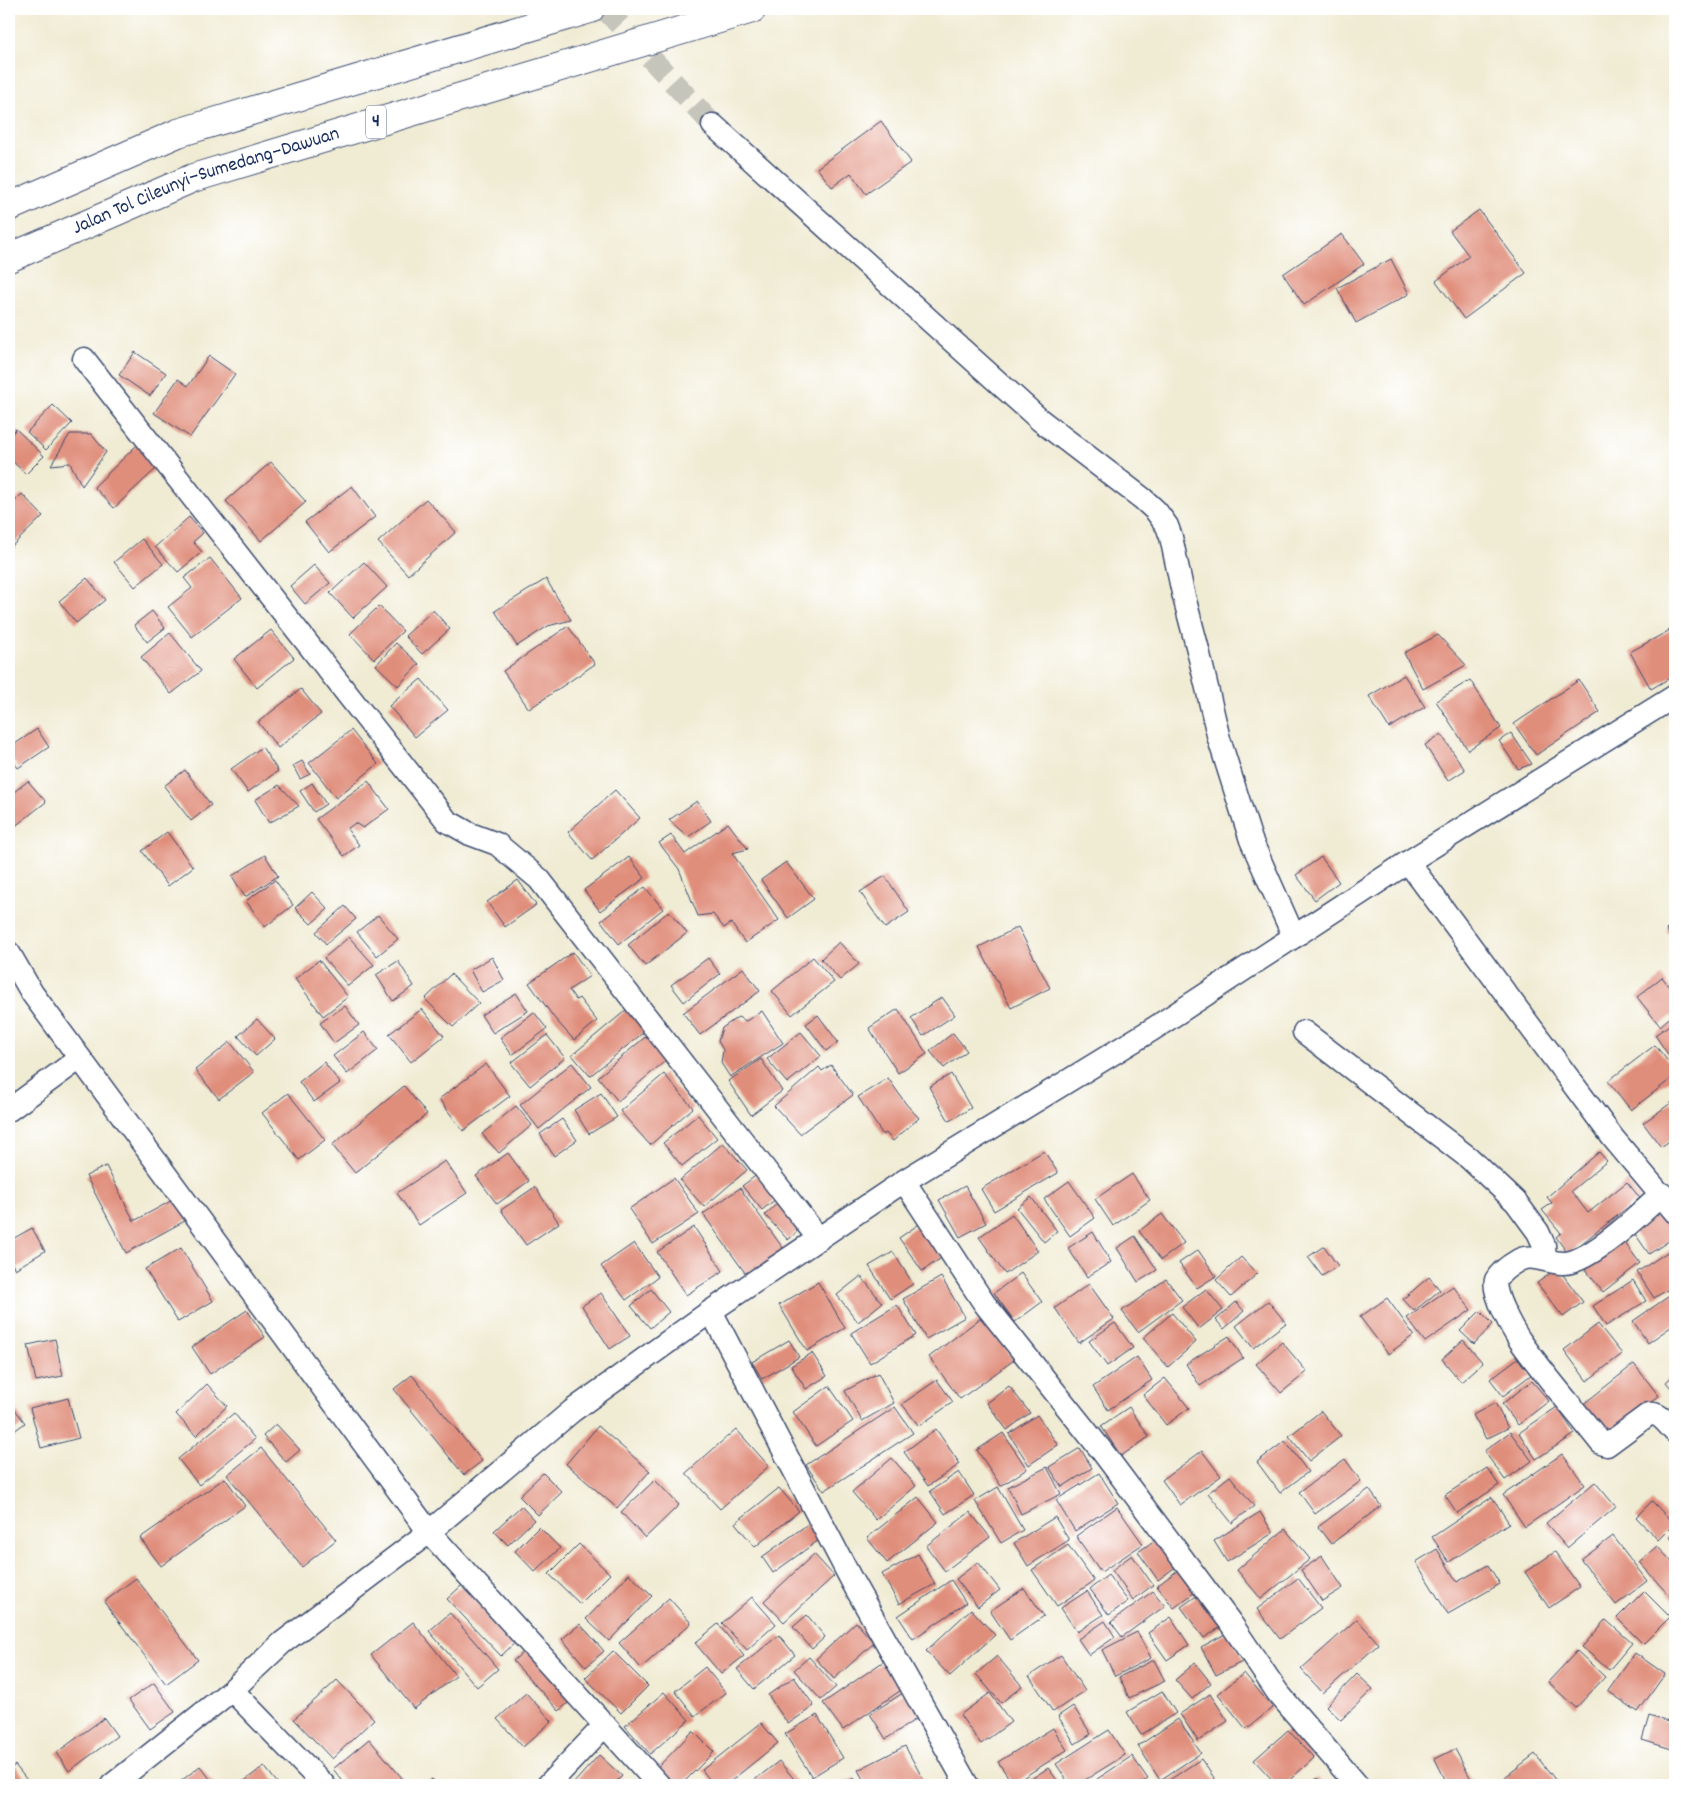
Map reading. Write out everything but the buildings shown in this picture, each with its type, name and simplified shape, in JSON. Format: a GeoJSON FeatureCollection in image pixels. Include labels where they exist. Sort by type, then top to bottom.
{"type":"FeatureCollection","features":[{"type":"Feature","properties":{"kind":"highway","name":"4"},"geometry":{"type":"LineString","coordinates":[[9,207],[178,133],[590,9]]}},
{"type":"Feature","properties":{"kind":"highway","name":"Jalan Tol Cileunyi–Sumedang–Dawuan"},"geometry":{"type":"LineString","coordinates":[[9,258],[192,178],[752,9]]}},
{"type":"Feature","properties":{"kind":"street"},"geometry":{"type":"LineString","coordinates":[[713,125],[1040,420],[1144,499],[1156,511],[1171,537],[1219,739],[1248,831],[1294,937]]}},
{"type":"Feature","properties":{"kind":"street"},"geometry":{"type":"LineString","coordinates":[[84,359],[447,821],[470,834],[497,844],[539,879],[819,1238]]}},
{"type":"Feature","properties":{"kind":"street"},"geometry":{"type":"LineString","coordinates":[[112,1785],[232,1690],[282,1643],[429,1532],[572,1411],[711,1311],[904,1181],[1145,1034],[1408,862],[1675,696]]}},
{"type":"Feature","properties":{"kind":"street"},"geometry":{"type":"LineString","coordinates":[[1408,862],[1613,1138],[1669,1203],[1591,1254],[1572,1262],[1558,1264],[1545,1260],[1521,1259],[1510,1266],[1496,1280],[1495,1290],[1499,1300],[1520,1340],[1601,1444],[1607,1445],[1649,1414],[1654,1413],[1675,1432]]}},
{"type":"Feature","properties":{"kind":"street"},"geometry":{"type":"LineString","coordinates":[[9,953],[32,993],[429,1532],[659,1785]]}},
{"type":"Feature","properties":{"kind":"street"},"geometry":{"type":"LineString","coordinates":[[1304,1032],[1469,1158],[1516,1202],[1538,1232],[1544,1245],[1545,1260]]}},
{"type":"Feature","properties":{"kind":"street"},"geometry":{"type":"LineString","coordinates":[[9,1110],[80,1058]]}},
{"type":"Feature","properties":{"kind":"street"},"geometry":{"type":"LineString","coordinates":[[904,1181],[984,1303],[1102,1451],[1230,1622],[1278,1693],[1357,1785]]}},
{"type":"Feature","properties":{"kind":"street"},"geometry":{"type":"LineString","coordinates":[[711,1311],[852,1581],[968,1785]]}},
{"type":"Feature","properties":{"kind":"street"},"geometry":{"type":"LineString","coordinates":[[232,1690],[324,1785]]}},
{"type":"Feature","properties":{"kind":"street"},"geometry":{"type":"LineString","coordinates":[[548,1785],[605,1725]]}},
{"type":"Feature","properties":{"kind":"tunnel"},"geometry":{"type":"LineString","coordinates":[[605,9],[713,125]]}}]}
